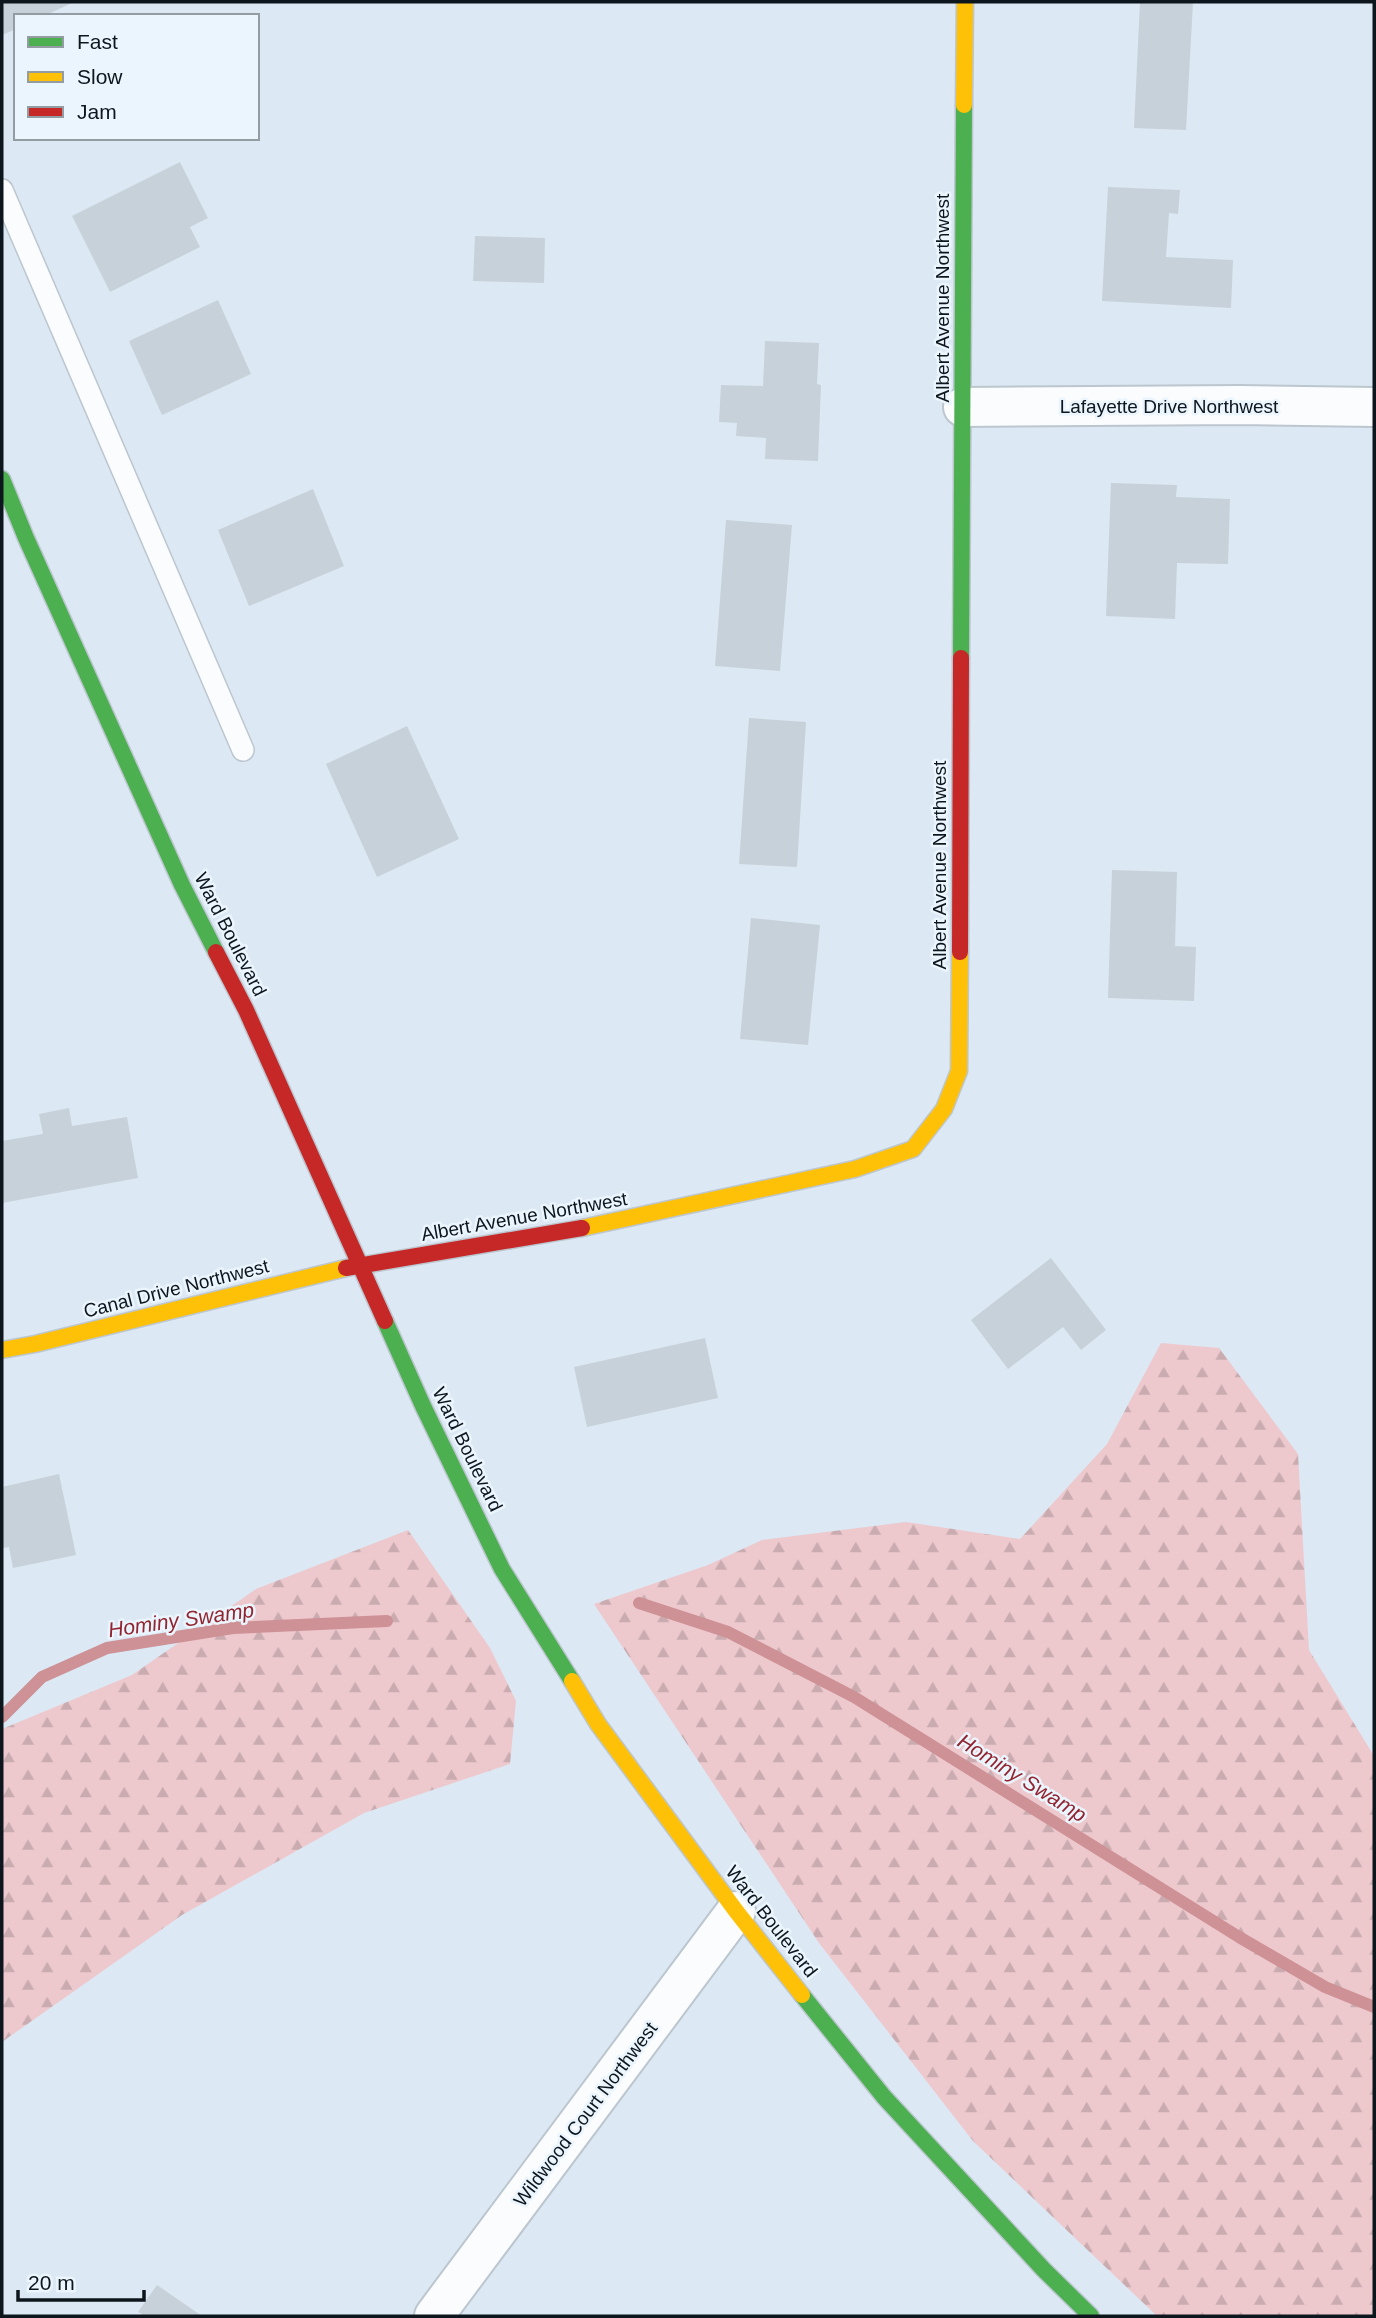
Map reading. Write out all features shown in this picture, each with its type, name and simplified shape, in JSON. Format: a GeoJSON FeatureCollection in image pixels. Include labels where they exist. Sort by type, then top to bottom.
{"type":"FeatureCollection","features":[{"type":"Feature","properties":{"kind":"main road","name":"Albert Avenue Northwest"},"geometry":{"type":"LineString","coordinates":[[359,1265],[502,1243],[855,1169],[913,1149],[944,1109],[959,1071],[965,2]]}},
{"type":"Feature","properties":{"kind":"main road","name":"Ward Boulevard"},"geometry":{"type":"LineString","coordinates":[[2,479],[182,885],[246,1010],[359,1265],[502,1569],[598,1724],[736,1911],[884,2096],[1044,2270],[1091,2316]]}},
{"type":"Feature","properties":{"kind":"main road","name":"Canal Drive Northwest"},"geometry":{"type":"LineString","coordinates":[[2,1350],[359,1265]]}},
{"type":"Feature","properties":{"kind":"street","name":"Lafayette Drive Northwest"},"geometry":{"type":"LineString","coordinates":[[963,407],[1374,407]]}},
{"type":"Feature","properties":{"kind":"street","name":"Wildwood Court Northwest"},"geometry":{"type":"LineString","coordinates":[[434,2316],[736,1911]]}},
{"type":"Feature","properties":{"kind":"lane"},"geometry":{"type":"LineString","coordinates":[[2,190],[243,750]]}},
{"type":"Feature","properties":{"kind":"green space"},"geometry":{"type":"Polygon","coordinates":[[[1161,1343],[1219,1348],[1298,1454],[1309,1650],[1374,1756],[1374,2316],[1157,2316],[973,2141],[819,1943],[594,1604],[708,1565],[762,1540],[906,1522],[1020,1539],[1107,1444],[1161,1343]]]}},
{"type":"Feature","properties":{"kind":"green space"},"geometry":{"type":"Polygon","coordinates":[[[408,1530],[490,1648],[516,1701],[510,1764],[364,1813],[182,1915],[2,2042],[2,1729],[132,1675],[256,1589],[408,1530]]]}},
{"type":"Feature","properties":{"kind":"building"},"geometry":{"type":"Polygon","coordinates":[[[2,2],[74,2],[48,14],[14,14],[14,30],[2,35],[2,2]]]}},
{"type":"Feature","properties":{"kind":"building"},"geometry":{"type":"Polygon","coordinates":[[[1140,2],[1193,2],[1186,130],[1134,128],[1140,2]]]}},
{"type":"Feature","properties":{"kind":"building"},"geometry":{"type":"Polygon","coordinates":[[[180,162],[208,218],[190,227],[200,247],[110,292],[72,216],[180,162]]]}},
{"type":"Feature","properties":{"kind":"building"},"geometry":{"type":"Polygon","coordinates":[[[1108,187],[1180,190],[1178,214],[1169,213],[1166,257],[1233,260],[1231,308],[1102,301],[1108,187]]]}},
{"type":"Feature","properties":{"kind":"building"},"geometry":{"type":"Polygon","coordinates":[[[475,236],[545,238],[544,283],[473,281],[475,236]]]}},
{"type":"Feature","properties":{"kind":"building"},"geometry":{"type":"Polygon","coordinates":[[[218,300],[251,374],[162,415],[129,341],[218,300]]]}},
{"type":"Feature","properties":{"kind":"building"},"geometry":{"type":"Polygon","coordinates":[[[765,341],[819,343],[817,384],[821,385],[818,461],[765,459],[766,438],[736,436],[737,423],[719,422],[721,385],[763,386],[765,341]]]}},
{"type":"Feature","properties":{"kind":"building"},"geometry":{"type":"Polygon","coordinates":[[[1111,483],[1177,485],[1176,497],[1230,499],[1228,564],[1177,563],[1175,619],[1106,616],[1111,483]]]}},
{"type":"Feature","properties":{"kind":"building"},"geometry":{"type":"Polygon","coordinates":[[[313,489],[344,566],[249,606],[218,530],[313,489]]]}},
{"type":"Feature","properties":{"kind":"building"},"geometry":{"type":"Polygon","coordinates":[[[726,520],[792,525],[780,671],[715,666],[726,520]]]}},
{"type":"Feature","properties":{"kind":"building"},"geometry":{"type":"Polygon","coordinates":[[[749,718],[806,722],[797,867],[739,864],[749,718]]]}},
{"type":"Feature","properties":{"kind":"building"},"geometry":{"type":"Polygon","coordinates":[[[407,726],[459,839],[377,877],[326,764],[407,726]]]}},
{"type":"Feature","properties":{"kind":"building"},"geometry":{"type":"Polygon","coordinates":[[[1112,870],[1177,872],[1175,946],[1196,947],[1194,1001],[1108,998],[1112,870]]]}},
{"type":"Feature","properties":{"kind":"building"},"geometry":{"type":"Polygon","coordinates":[[[751,918],[820,925],[808,1045],[740,1039],[751,918]]]}},
{"type":"Feature","properties":{"kind":"building"},"geometry":{"type":"Polygon","coordinates":[[[69,1108],[72,1126],[127,1117],[138,1178],[2,1203],[2,1141],[43,1134],[39,1114],[69,1108]]]}},
{"type":"Feature","properties":{"kind":"building"},"geometry":{"type":"Polygon","coordinates":[[[1051,1258],[1106,1330],[1081,1350],[1063,1327],[1008,1369],[971,1320],[1051,1258]]]}},
{"type":"Feature","properties":{"kind":"building"},"geometry":{"type":"Polygon","coordinates":[[[705,1338],[718,1398],[587,1427],[574,1367],[705,1338]]]}},
{"type":"Feature","properties":{"kind":"building"},"geometry":{"type":"Polygon","coordinates":[[[59,1474],[76,1555],[13,1568],[9,1547],[2,1548],[2,1487],[59,1474]]]}},
{"type":"Feature","properties":{"kind":"building"},"geometry":{"type":"Polygon","coordinates":[[[157,2285],[202,2316],[140,2316],[142,2314],[138,2312],[157,2285]]]}},
{"type":"Feature","properties":{"kind":"waterway","name":"Hominy Swamp"},"geometry":{"type":"LineString","coordinates":[[639,1603],[728,1632],[854,1697],[1239,1937],[1325,1987],[1374,2007]]}},
{"type":"Feature","properties":{"kind":"waterway","name":"Hominy Swamp"},"geometry":{"type":"LineString","coordinates":[[2,1717],[42,1677],[107,1648],[233,1628],[387,1621]]}},
{"type":"Feature","properties":{"kind":"traffic: fast"},"geometry":{"type":"LineString","coordinates":[[961,658],[964,105]]}},
{"type":"Feature","properties":{"kind":"traffic: fast"},"geometry":{"type":"LineString","coordinates":[[2,479],[182,885],[216,952]]}},
{"type":"Feature","properties":{"kind":"traffic: fast"},"geometry":{"type":"LineString","coordinates":[[385,1321],[502,1569],[572,1681]]}},
{"type":"Feature","properties":{"kind":"traffic: fast"},"geometry":{"type":"LineString","coordinates":[[802,1995],[884,2097],[1044,2270],[1091,2316]]}},
{"type":"Feature","properties":{"kind":"traffic: slow"},"geometry":{"type":"LineString","coordinates":[[964,105],[965,2]]}},
{"type":"Feature","properties":{"kind":"traffic: slow"},"geometry":{"type":"LineString","coordinates":[[582,1228],[855,1169],[913,1149],[944,1109],[959,1071],[960,952]]}},
{"type":"Feature","properties":{"kind":"traffic: slow"},"geometry":{"type":"LineString","coordinates":[[2,1350],[346,1268]]}},
{"type":"Feature","properties":{"kind":"traffic: slow"},"geometry":{"type":"LineString","coordinates":[[572,1681],[598,1724],[736,1911],[802,1995]]}},
{"type":"Feature","properties":{"kind":"traffic: jam"},"geometry":{"type":"LineString","coordinates":[[960,952],[961,658]]}},
{"type":"Feature","properties":{"kind":"traffic: jam"},"geometry":{"type":"LineString","coordinates":[[216,952],[246,1010],[385,1321]]}},
{"type":"Feature","properties":{"kind":"traffic: jam"},"geometry":{"type":"LineString","coordinates":[[346,1268],[582,1228]]}}]}
